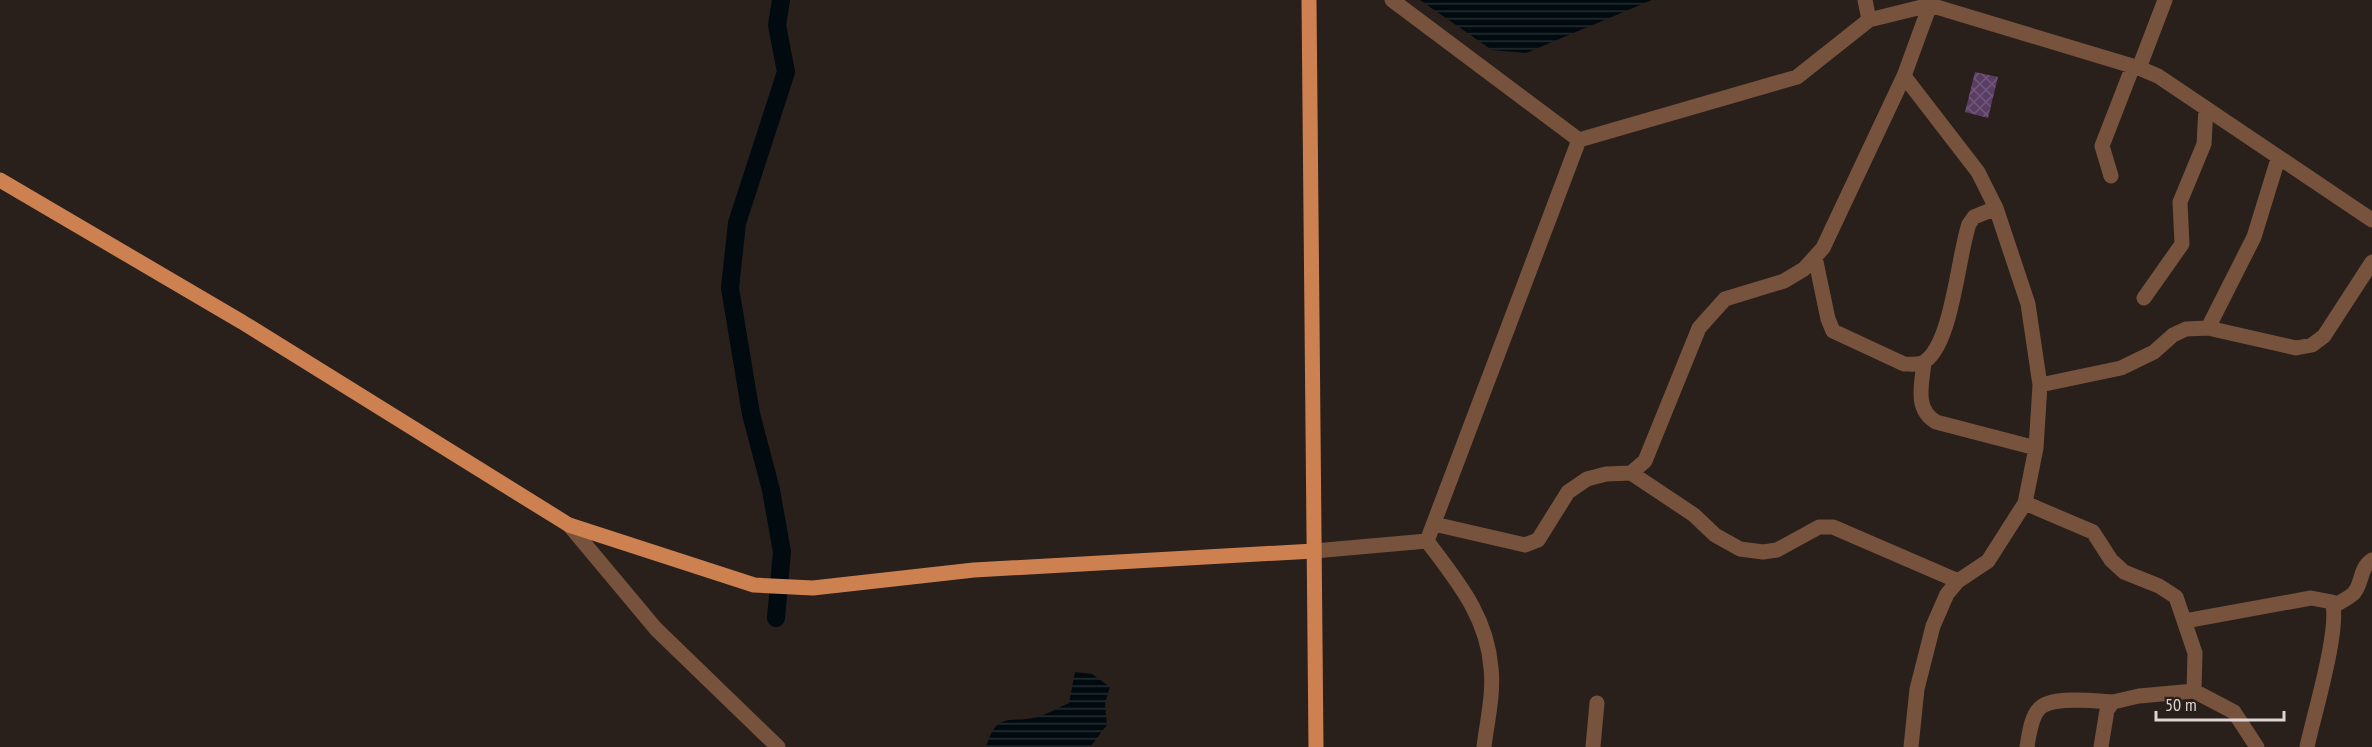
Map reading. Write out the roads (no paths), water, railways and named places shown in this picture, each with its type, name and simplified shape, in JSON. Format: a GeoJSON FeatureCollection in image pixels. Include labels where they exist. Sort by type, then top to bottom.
{"type":"FeatureCollection","features":[{"type":"Feature","properties":{"kind":"main road"},"geometry":{"type":"LineString","coordinates":[[1309,0],[1317,747]]}},
{"type":"Feature","properties":{"kind":"main road"},"geometry":{"type":"LineString","coordinates":[[0,180],[242,322],[569,525],[754,585],[813,588],[974,570],[1314,552]]}},
{"type":"Feature","properties":{"kind":"street"},"geometry":{"type":"LineString","coordinates":[[1392,0],[1579,140]]}},
{"type":"Feature","properties":{"kind":"street"},"geometry":{"type":"LineString","coordinates":[[1865,0],[1869,20]]}},
{"type":"Feature","properties":{"kind":"street"},"geometry":{"type":"LineString","coordinates":[[2111,176],[2102,146],[2165,0]]}},
{"type":"Feature","properties":{"kind":"street"},"geometry":{"type":"LineString","coordinates":[[1579,140],[1797,76],[1869,20],[1931,3],[2136,67],[2158,76],[2278,159],[2372,220]]}},
{"type":"Feature","properties":{"kind":"street"},"geometry":{"type":"LineString","coordinates":[[1631,473],[1645,461],[1699,328],[1725,299],[1784,281],[1804,269],[1815,257],[1837,221],[1904,76],[1931,3]]}},
{"type":"Feature","properties":{"kind":"street"},"geometry":{"type":"LineString","coordinates":[[1904,76],[1978,172],[1996,208],[2028,304],[2040,385],[2036,448],[2025,503],[1988,561],[1958,581],[1947,594],[1933,626],[1917,689],[1911,747]]}},
{"type":"Feature","properties":{"kind":"street"},"geometry":{"type":"LineString","coordinates":[[2144,298],[2182,244],[2180,202],[2204,144],[2206,108]]}},
{"type":"Feature","properties":{"kind":"street"},"geometry":{"type":"LineString","coordinates":[[1427,541],[1579,140]]}},
{"type":"Feature","properties":{"kind":"street"},"geometry":{"type":"LineString","coordinates":[[2208,328],[2254,237],[2278,159]]}},
{"type":"Feature","properties":{"kind":"street"},"geometry":{"type":"LineString","coordinates":[[1996,208],[1974,217],[1969,224],[1946,328],[1940,341],[1924,362],[1920,399],[1928,417],[1936,423],[2036,448]]}},
{"type":"Feature","properties":{"kind":"street"},"geometry":{"type":"LineString","coordinates":[[1815,257],[1828,320],[1833,331],[1904,364],[1924,362]]}},
{"type":"Feature","properties":{"kind":"street"},"geometry":{"type":"LineString","coordinates":[[2040,385],[2121,368],[2154,352],[2173,335],[2186,329],[2208,328],[2296,348],[2312,345],[2324,336],[2372,262]]}},
{"type":"Feature","properties":{"kind":"street"},"geometry":{"type":"LineString","coordinates":[[1434,524],[1525,545],[1538,540],[1568,492],[1587,479],[1606,474],[1631,473],[1694,515],[1715,536],[1740,549],[1763,552],[1777,550],[1819,527],[1833,527],[1958,581]]}},
{"type":"Feature","properties":{"kind":"street"},"geometry":{"type":"LineString","coordinates":[[2025,503],[2093,532],[2111,560],[2124,572],[2159,586],[2176,597],[2195,653],[2194,691]]}},
{"type":"Feature","properties":{"kind":"street"},"geometry":{"type":"LineString","coordinates":[[569,525],[656,629],[778,747]]}},
{"type":"Feature","properties":{"kind":"street"},"geometry":{"type":"LineString","coordinates":[[1314,552],[1427,541]]}},
{"type":"Feature","properties":{"kind":"street"},"geometry":{"type":"LineString","coordinates":[[1427,541],[1465,591],[1477,612],[1487,641],[1492,670],[1484,747]]}},
{"type":"Feature","properties":{"kind":"street"},"geometry":{"type":"LineString","coordinates":[[2334,606],[2353,595],[2358,586],[2360,574],[2372,560]]}},
{"type":"Feature","properties":{"kind":"street"},"geometry":{"type":"LineString","coordinates":[[2185,621],[2311,598],[2324,598],[2332,602],[2334,606],[2332,635],[2307,747]]}},
{"type":"Feature","properties":{"kind":"street"},"geometry":{"type":"LineString","coordinates":[[2026,747],[2036,714],[2042,706],[2065,700],[2113,702],[2139,696],[2194,691],[2235,712],[2257,747]]}},
{"type":"Feature","properties":{"kind":"street"},"geometry":{"type":"LineString","coordinates":[[2101,747],[2108,710],[2113,702]]}},
{"type":"Feature","properties":{"kind":"street"},"geometry":{"type":"LineString","coordinates":[[1593,747],[1597,703]]}},
{"type":"Feature","properties":{"kind":"waterway"},"geometry":{"type":"LineString","coordinates":[[776,618],[782,552],[771,490],[751,414],[730,288],[737,223],[786,72],[777,25],[781,0]]}}]}
